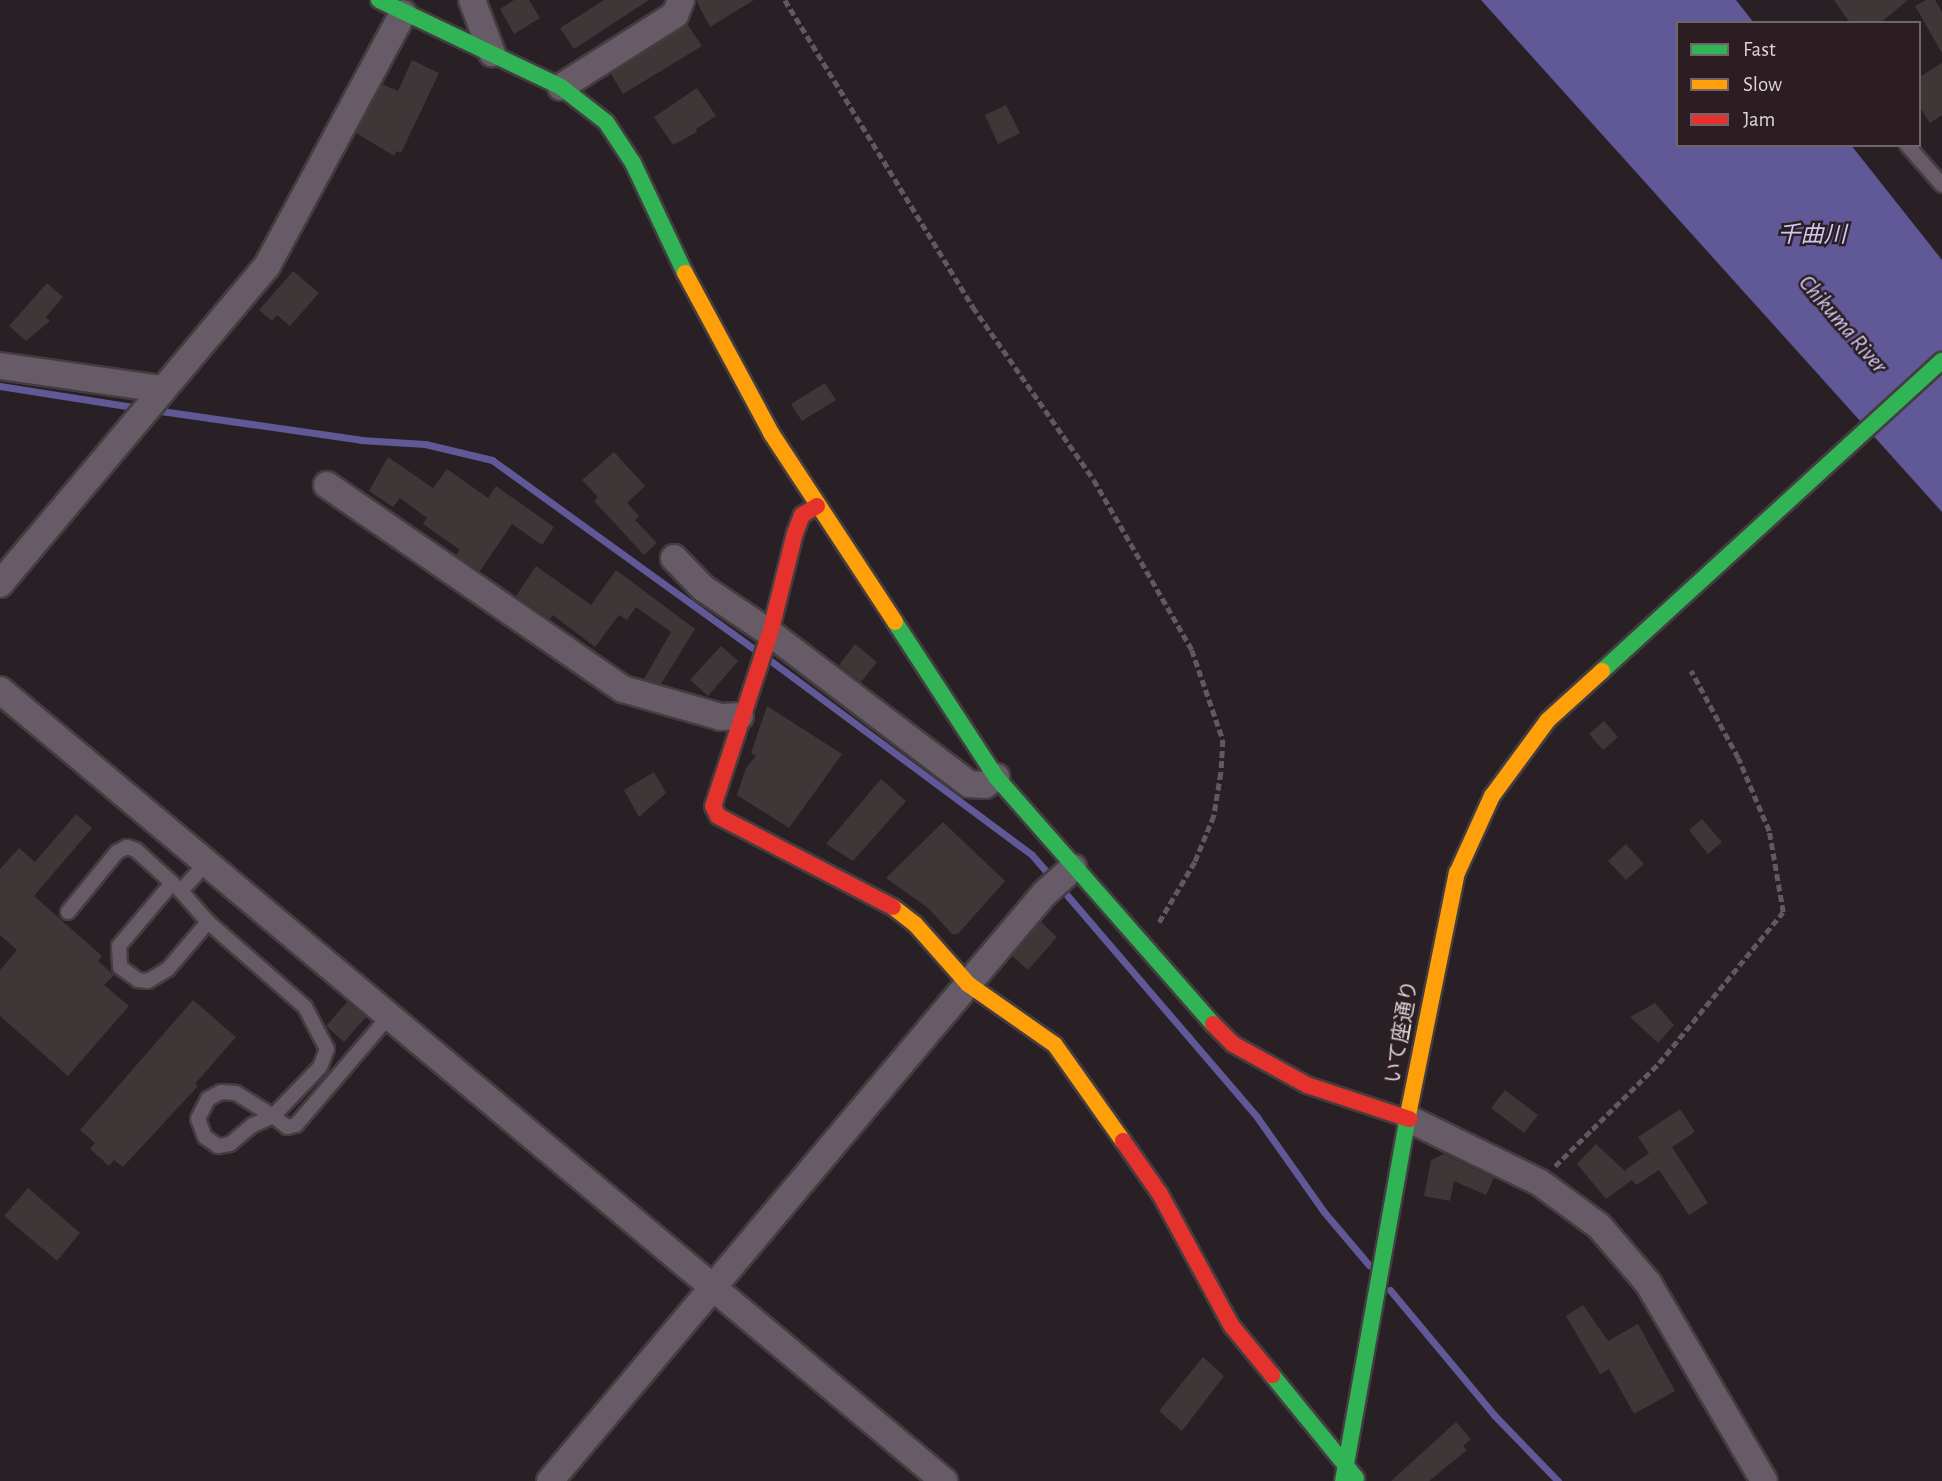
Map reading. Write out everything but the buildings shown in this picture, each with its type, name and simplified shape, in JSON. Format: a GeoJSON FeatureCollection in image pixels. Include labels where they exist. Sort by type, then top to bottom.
{"type":"FeatureCollection","features":[{"type":"Feature","properties":{"kind":"street"},"geometry":{"type":"LineString","coordinates":[[379,0],[561,87],[597,114],[621,143],[712,328],[817,506],[996,777],[1060,880],[1143,947],[1196,1009],[1233,1044],[1262,1063],[1318,1089],[1409,1119],[1539,1182],[1599,1226],[1648,1283],[1764,1481]]}},
{"type":"Feature","properties":{"kind":"street"},"geometry":{"type":"LineString","coordinates":[[561,87],[675,15],[681,0]]}},
{"type":"Feature","properties":{"kind":"street"},"geometry":{"type":"LineString","coordinates":[[483,4],[492,53]]}},
{"type":"Feature","properties":{"kind":"street"},"geometry":{"type":"LineString","coordinates":[[0,584],[267,266],[403,13]]}},
{"type":"Feature","properties":{"kind":"street","name":"いて座通り"},"geometry":{"type":"LineString","coordinates":[[1344,1474],[1430,990],[1457,873],[1492,796],[1548,720],[1942,360]]}},
{"type":"Feature","properties":{"kind":"street"},"geometry":{"type":"LineString","coordinates":[[0,366],[152,401]]}},
{"type":"Feature","properties":{"kind":"street"},"geometry":{"type":"LineString","coordinates":[[327,485],[623,689],[721,717],[740,716]]}},
{"type":"Feature","properties":{"kind":"street"},"geometry":{"type":"LineString","coordinates":[[817,506],[802,515],[795,533],[769,639],[716,790],[713,806],[718,816],[886,901],[915,925],[968,984],[1055,1045],[1160,1194],[1231,1325],[1344,1474],[1359,1481]]}},
{"type":"Feature","properties":{"kind":"street"},"geometry":{"type":"LineString","coordinates":[[674,558],[703,588],[769,639],[969,784],[985,785],[996,777]]}},
{"type":"Feature","properties":{"kind":"street"},"geometry":{"type":"LineString","coordinates":[[0,690],[944,1481]]}},
{"type":"Feature","properties":{"kind":"street"},"geometry":{"type":"LineString","coordinates":[[550,1481],[968,984],[1060,880]]}},
{"type":"Feature","properties":{"kind":"lane"},"geometry":{"type":"LineString","coordinates":[[1909,147],[1942,185]]}},
{"type":"Feature","properties":{"kind":"lane"},"geometry":{"type":"LineString","coordinates":[[68,912],[117,852],[127,847],[177,887],[208,922],[305,1007],[326,1039],[326,1058],[320,1067],[273,1116],[230,1144],[218,1146],[205,1138],[198,1119],[208,1099],[221,1092],[236,1093],[273,1116],[287,1127],[305,1118],[389,1016]]}},
{"type":"Feature","properties":{"kind":"lane"},"geometry":{"type":"LineString","coordinates":[[206,863],[177,887],[119,946],[120,967],[138,980],[159,976],[208,922]]}},
{"type":"Feature","properties":{"kind":"path"},"geometry":{"type":"LineString","coordinates":[[785,0],[974,307],[1101,491],[1192,650],[1212,700],[1223,740],[1214,816],[1182,886],[1143,947]]}},
{"type":"Feature","properties":{"kind":"path"},"geometry":{"type":"LineString","coordinates":[[1539,1182],[1659,1063],[1783,912],[1769,831],[1738,758],[1691,671]]}},
{"type":"Feature","properties":{"kind":"water","name":"千曲川"},"geometry":{"type":"Polygon","coordinates":[[[1481,0],[1736,0],[1752,21],[1676,21],[1676,147],[1853,147],[1942,260],[1942,512],[1481,0]]]}},
{"type":"Feature","properties":{"kind":"waterway"},"geometry":{"type":"LineString","coordinates":[[0,386],[139,408]]}},
{"type":"Feature","properties":{"kind":"waterway"},"geometry":{"type":"LineString","coordinates":[[154,410],[361,440],[425,444],[492,460],[753,648]]}},
{"type":"Feature","properties":{"kind":"waterway"},"geometry":{"type":"LineString","coordinates":[[771,661],[1032,855],[1052,878]]}},
{"type":"Feature","properties":{"kind":"waterway"},"geometry":{"type":"LineString","coordinates":[[1060,887],[1257,1117],[1324,1212],[1369,1265]]}},
{"type":"Feature","properties":{"kind":"waterway"},"geometry":{"type":"LineString","coordinates":[[1390,1290],[1494,1415],[1558,1481]]}},
{"type":"Feature","properties":{"kind":"traffic: fast"},"geometry":{"type":"LineString","coordinates":[[379,0],[561,87],[606,122],[633,163],[685,273]]}},
{"type":"Feature","properties":{"kind":"traffic: fast"},"geometry":{"type":"LineString","coordinates":[[1602,671],[1942,361]]}},
{"type":"Feature","properties":{"kind":"traffic: fast"},"geometry":{"type":"LineString","coordinates":[[895,622],[996,777],[1213,1024]]}},
{"type":"Feature","properties":{"kind":"traffic: fast"},"geometry":{"type":"LineString","coordinates":[[1343,1481],[1409,1110]]}},
{"type":"Feature","properties":{"kind":"traffic: fast"},"geometry":{"type":"LineString","coordinates":[[1272,1375],[1356,1478]]}},
{"type":"Feature","properties":{"kind":"traffic: slow"},"geometry":{"type":"LineString","coordinates":[[685,273],[771,433],[895,622]]}},
{"type":"Feature","properties":{"kind":"traffic: slow"},"geometry":{"type":"LineString","coordinates":[[1409,1110],[1457,873],[1492,796],[1548,720],[1602,671]]}},
{"type":"Feature","properties":{"kind":"traffic: slow"},"geometry":{"type":"LineString","coordinates":[[893,907],[915,924],[968,984],[1055,1045],[1123,1141]]}},
{"type":"Feature","properties":{"kind":"traffic: jam"},"geometry":{"type":"LineString","coordinates":[[817,506],[802,515],[795,533],[770,633],[713,806],[718,816],[893,907]]}},
{"type":"Feature","properties":{"kind":"traffic: jam"},"geometry":{"type":"LineString","coordinates":[[1213,1024],[1233,1044],[1307,1085],[1409,1119]]}},
{"type":"Feature","properties":{"kind":"traffic: jam"},"geometry":{"type":"LineString","coordinates":[[1123,1141],[1160,1194],[1231,1325],[1272,1375]]}},
{"type":"Feature","properties":{"kind":"water label","name":"Chikuma River"},"geometry":{"type":"Point","coordinates":[1842,325]}}]}
